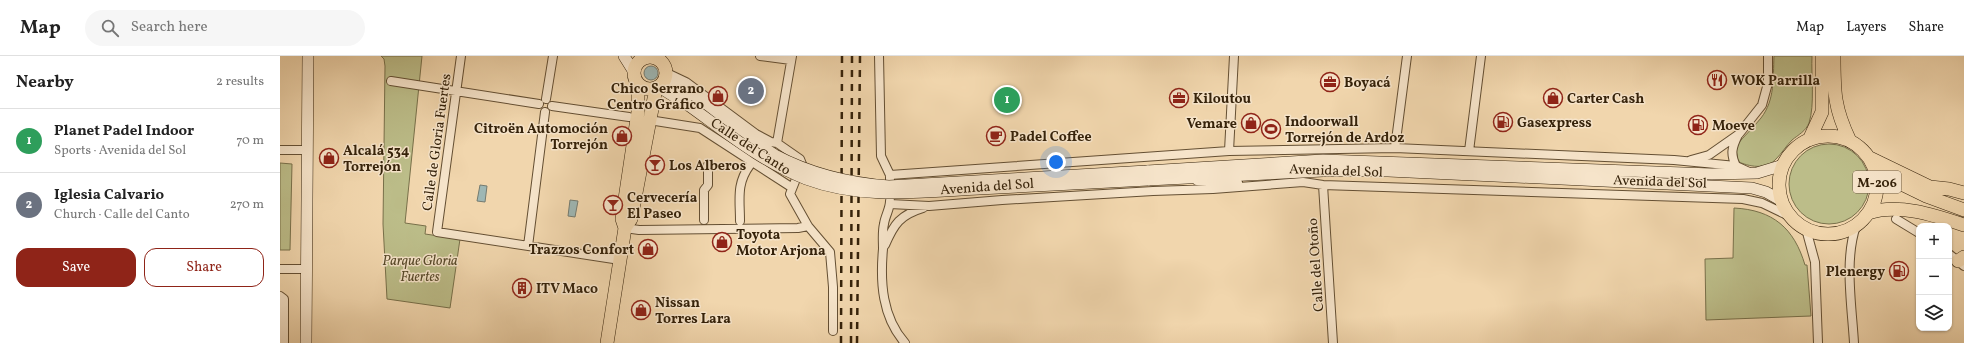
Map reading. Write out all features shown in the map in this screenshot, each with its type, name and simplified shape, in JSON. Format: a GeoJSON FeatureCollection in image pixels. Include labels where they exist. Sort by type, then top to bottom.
{"type":"FeatureCollection","features":[{"type":"Feature","properties":{"kind":"main road"},"geometry":{"type":"LineString","coordinates":[[306,343],[308,56]]}},
{"type":"Feature","properties":{"kind":"main road"},"geometry":{"type":"LineString","coordinates":[[624,56],[634,72],[635,79],[638,84],[638,112],[622,218],[625,228]]}},
{"type":"Feature","properties":{"kind":"main road","name":"M-206"},"geometry":{"type":"LineString","coordinates":[[1809,140],[1822,112],[1822,56]]}},
{"type":"Feature","properties":{"kind":"main road","name":"M-206"},"geometry":{"type":"LineString","coordinates":[[1834,56],[1834,88],[1837,110],[1850,141]]}},
{"type":"Feature","properties":{"kind":"main road"},"geometry":{"type":"LineString","coordinates":[[607,343],[625,228],[631,219],[649,120],[666,67],[659,57],[644,57],[637,63],[634,72]]}},
{"type":"Feature","properties":{"kind":"main road"},"geometry":{"type":"LineString","coordinates":[[638,84],[649,89],[662,82]]}},
{"type":"Feature","properties":{"kind":"main road","name":"Avenida del Sol"},"geometry":{"type":"LineString","coordinates":[[662,82],[771,162],[805,178],[845,190],[904,194],[1323,160],[1712,174],[1752,173],[1770,170],[1783,165]]}},
{"type":"Feature","properties":{"kind":"main road","name":"M-206"},"geometry":{"type":"LineString","coordinates":[[1830,137],[1850,141],[1860,148],[1871,163],[1877,184],[1875,199],[1868,213],[1856,226],[1839,233],[1827,234],[1806,229],[1790,216],[1782,201],[1779,189],[1783,165],[1790,154],[1809,140],[1830,137]]}},
{"type":"Feature","properties":{"kind":"main road"},"geometry":{"type":"LineString","coordinates":[[1871,163],[1964,200]]}},
{"type":"Feature","properties":{"kind":"main road","name":"M-206"},"geometry":{"type":"LineString","coordinates":[[1871,163],[1913,190],[1964,210]]}},
{"type":"Feature","properties":{"kind":"main road","name":"Avenida del Sol"},"geometry":{"type":"LineString","coordinates":[[1148,175],[1172,179],[1323,171],[1388,171],[1752,188],[1766,192],[1782,201]]}},
{"type":"Feature","properties":{"kind":"main road"},"geometry":{"type":"LineString","coordinates":[[1930,187],[1949,189],[1964,193]]}},
{"type":"Feature","properties":{"kind":"main road","name":"M-206"},"geometry":{"type":"LineString","coordinates":[[1868,213],[1882,209],[1899,208],[1962,226]]}},
{"type":"Feature","properties":{"kind":"street","name":"Calle de Gloria Fuertes"},"geometry":{"type":"LineString","coordinates":[[461,56],[437,232],[528,246]]}},
{"type":"Feature","properties":{"kind":"street"},"geometry":{"type":"LineString","coordinates":[[546,99],[553,56]]}},
{"type":"Feature","properties":{"kind":"street"},"geometry":{"type":"LineString","coordinates":[[760,56],[792,58],[777,143]]}},
{"type":"Feature","properties":{"kind":"street"},"geometry":{"type":"LineString","coordinates":[[879,56],[880,156],[890,175],[890,204],[884,224],[881,284],[885,302],[899,336],[905,343]]}},
{"type":"Feature","properties":{"kind":"street"},"geometry":{"type":"LineString","coordinates":[[1229,151],[1234,56]]}},
{"type":"Feature","properties":{"kind":"street"},"geometry":{"type":"LineString","coordinates":[[1395,148],[1407,56]]}},
{"type":"Feature","properties":{"kind":"street"},"geometry":{"type":"LineString","coordinates":[[1469,151],[1481,56]]}},
{"type":"Feature","properties":{"kind":"street"},"geometry":{"type":"LineString","coordinates":[[1736,166],[1731,158],[1732,148],[1739,134],[1762,105],[1768,83],[1768,56]]}},
{"type":"Feature","properties":{"kind":"street"},"geometry":{"type":"LineString","coordinates":[[1816,56],[1822,112]]}},
{"type":"Feature","properties":{"kind":"street"},"geometry":{"type":"LineString","coordinates":[[391,81],[539,104]]}},
{"type":"Feature","properties":{"kind":"street","name":"Calle del Canto"},"geometry":{"type":"LineString","coordinates":[[662,82],[686,82],[756,134],[770,142],[777,143],[800,159],[802,164],[790,194],[808,226],[830,252],[833,287],[833,331]]}},
{"type":"Feature","properties":{"kind":"street"},"geometry":{"type":"LineString","coordinates":[[539,104],[541,101],[546,99]]}},
{"type":"Feature","properties":{"kind":"street"},"geometry":{"type":"LineString","coordinates":[[539,104],[539,109],[549,112],[552,102],[546,99]]}},
{"type":"Feature","properties":{"kind":"street"},"geometry":{"type":"LineString","coordinates":[[552,106],[629,117]]}},
{"type":"Feature","properties":{"kind":"street"},"geometry":{"type":"LineString","coordinates":[[545,112],[528,246],[620,260]]}},
{"type":"Feature","properties":{"kind":"street","name":"Calle del Canto"},"geometry":{"type":"LineString","coordinates":[[649,120],[700,128],[792,187]]}},
{"type":"Feature","properties":{"kind":"street"},"geometry":{"type":"LineString","coordinates":[[1686,161],[1708,155],[1739,134]]}},
{"type":"Feature","properties":{"kind":"street","name":"Avenida del Sol"},"geometry":{"type":"LineString","coordinates":[[890,175],[1229,151],[1395,148],[1686,161],[1736,166],[1752,173]]}},
{"type":"Feature","properties":{"kind":"street"},"geometry":{"type":"LineString","coordinates":[[280,150],[307,150]]}},
{"type":"Feature","properties":{"kind":"street"},"geometry":{"type":"LineString","coordinates":[[704,220],[704,190],[708,185],[708,165]]}},
{"type":"Feature","properties":{"kind":"street"},"geometry":{"type":"LineString","coordinates":[[740,221],[739,186],[743,175],[750,165]]}},
{"type":"Feature","properties":{"kind":"street"},"geometry":{"type":"LineString","coordinates":[[1172,179],[1213,183],[1261,182],[1276,184]]}},
{"type":"Feature","properties":{"kind":"street","name":"Avenida del Sol"},"geometry":{"type":"LineString","coordinates":[[890,204],[929,206],[1153,191],[1261,186],[1303,182],[1323,185],[1743,199],[1762,203],[1790,216]]}},
{"type":"Feature","properties":{"kind":"street","name":"Calle del Otoño"},"geometry":{"type":"LineString","coordinates":[[1323,185],[1333,343]]}},
{"type":"Feature","properties":{"kind":"street"},"geometry":{"type":"LineString","coordinates":[[883,249],[897,221],[911,211],[929,206]]}},
{"type":"Feature","properties":{"kind":"street"},"geometry":{"type":"LineString","coordinates":[[1896,219],[1916,231]]}},
{"type":"Feature","properties":{"kind":"street"},"geometry":{"type":"LineString","coordinates":[[625,228],[639,230],[676,230],[798,228],[808,226]]}},
{"type":"Feature","properties":{"kind":"street"},"geometry":{"type":"LineString","coordinates":[[1854,343],[1850,260],[1852,237],[1856,226]]}},
{"type":"Feature","properties":{"kind":"street"},"geometry":{"type":"LineString","coordinates":[[1806,229],[1815,262],[1818,343]]}},
{"type":"Feature","properties":{"kind":"street"},"geometry":{"type":"LineString","coordinates":[[280,269],[306,269]]}},
{"type":"Feature","properties":{"kind":"street"},"geometry":{"type":"LineString","coordinates":[[280,296],[284,299],[284,343]]}},
{"type":"Feature","properties":{"kind":"green space","name":"Parque Gloria Fuertes"},"geometry":{"type":"Polygon","coordinates":[[[381,56],[422,56],[405,223],[426,226],[425,234],[460,239],[450,308],[387,299],[383,224],[385,66],[384,59],[381,56]]]}},
{"type":"Feature","properties":{"kind":"green space"},"geometry":{"type":"Polygon","coordinates":[[[1774,56],[1812,56],[1811,116],[1808,126],[1804,131],[1792,140],[1772,162],[1762,166],[1747,165],[1737,161],[1736,146],[1761,118],[1769,104],[1773,81],[1774,56]]]}},
{"type":"Feature","properties":{"kind":"green space"},"geometry":{"type":"Polygon","coordinates":[[[1829,144],[1844,147],[1857,156],[1866,169],[1869,184],[1866,199],[1857,212],[1844,221],[1829,224],[1814,221],[1801,212],[1792,199],[1789,184],[1792,169],[1801,156],[1814,147],[1829,144]]]}},
{"type":"Feature","properties":{"kind":"green space"},"geometry":{"type":"Polygon","coordinates":[[[280,163],[292,164],[290,250],[280,250],[280,163]]]}},
{"type":"Feature","properties":{"kind":"green space"},"geometry":{"type":"Polygon","coordinates":[[[1734,208],[1748,210],[1771,217],[1788,231],[1795,241],[1805,265],[1807,265],[1811,316],[1706,320],[1705,259],[1733,258],[1734,208]]]}},
{"type":"Feature","properties":{"kind":"water"},"geometry":{"type":"Polygon","coordinates":[[[648,66],[654,66],[658,70],[658,76],[654,80],[648,80],[644,76],[644,70],[648,66]]]}},
{"type":"Feature","properties":{"kind":"water"},"geometry":{"type":"Polygon","coordinates":[[[480,185],[487,186],[485,202],[477,201],[480,185]]]}},
{"type":"Feature","properties":{"kind":"water"},"geometry":{"type":"Polygon","coordinates":[[[570,200],[578,201],[575,217],[568,216],[570,200]]]}},
{"type":"Feature","properties":{"kind":"railway"},"geometry":{"type":"LineString","coordinates":[[841,343],[842,56]]}},
{"type":"Feature","properties":{"kind":"railway"},"geometry":{"type":"LineString","coordinates":[[851,343],[852,56]]}},
{"type":"Feature","properties":{"kind":"railway"},"geometry":{"type":"LineString","coordinates":[[857,343],[860,56]]}},
{"type":"Feature","properties":{"kind":"place","name":"WOK Parrilla"},"geometry":{"type":"Point","coordinates":[1717,80]}},
{"type":"Feature","properties":{"kind":"place","name":"Boyacá"},"geometry":{"type":"Point","coordinates":[1330,82]}},
{"type":"Feature","properties":{"kind":"place","name":"Iglesia Calvario"},"geometry":{"type":"Point","coordinates":[751,91]}},
{"type":"Feature","properties":{"kind":"place","name":"Chico Serrano Centro Gráfico"},"geometry":{"type":"Point","coordinates":[718,96]}},
{"type":"Feature","properties":{"kind":"place","name":"Kiloutou"},"geometry":{"type":"Point","coordinates":[1179,98]}},
{"type":"Feature","properties":{"kind":"place","name":"Carter Cash"},"geometry":{"type":"Point","coordinates":[1553,98]}},
{"type":"Feature","properties":{"kind":"place","name":"Planet Padel Indoor"},"geometry":{"type":"Point","coordinates":[1007,100]}},
{"type":"Feature","properties":{"kind":"place","name":"Gasexpress"},"geometry":{"type":"Point","coordinates":[1503,122]}},
{"type":"Feature","properties":{"kind":"place","name":"Vemare"},"geometry":{"type":"Point","coordinates":[1251,123]}},
{"type":"Feature","properties":{"kind":"place","name":"Moeve"},"geometry":{"type":"Point","coordinates":[1698,125]}},
{"type":"Feature","properties":{"kind":"place","name":"Indoorwall Torrejón de Ardoz"},"geometry":{"type":"Point","coordinates":[1271,129]}},
{"type":"Feature","properties":{"kind":"place","name":"Citroën Automoción Torrejón"},"geometry":{"type":"Point","coordinates":[622,136]}},
{"type":"Feature","properties":{"kind":"place","name":"Padel Coffee"},"geometry":{"type":"Point","coordinates":[996,136]}},
{"type":"Feature","properties":{"kind":"place","name":"Alcalá 534 Torrejón"},"geometry":{"type":"Point","coordinates":[329,158]}},
{"type":"Feature","properties":{"kind":"place","name":"Los Alberos"},"geometry":{"type":"Point","coordinates":[655,165]}},
{"type":"Feature","properties":{"kind":"place","name":"Cervecería El Paseo"},"geometry":{"type":"Point","coordinates":[613,205]}},
{"type":"Feature","properties":{"kind":"place","name":"Toyota Motor Arjona"},"geometry":{"type":"Point","coordinates":[722,242]}},
{"type":"Feature","properties":{"kind":"place","name":"Trazzos Confort"},"geometry":{"type":"Point","coordinates":[648,249]}},
{"type":"Feature","properties":{"kind":"place","name":"Plenergy"},"geometry":{"type":"Point","coordinates":[1899,271]}},
{"type":"Feature","properties":{"kind":"place","name":"ITV Maco"},"geometry":{"type":"Point","coordinates":[522,288]}},
{"type":"Feature","properties":{"kind":"place","name":"Nissan Torres Lara"},"geometry":{"type":"Point","coordinates":[641,310]}}]}
